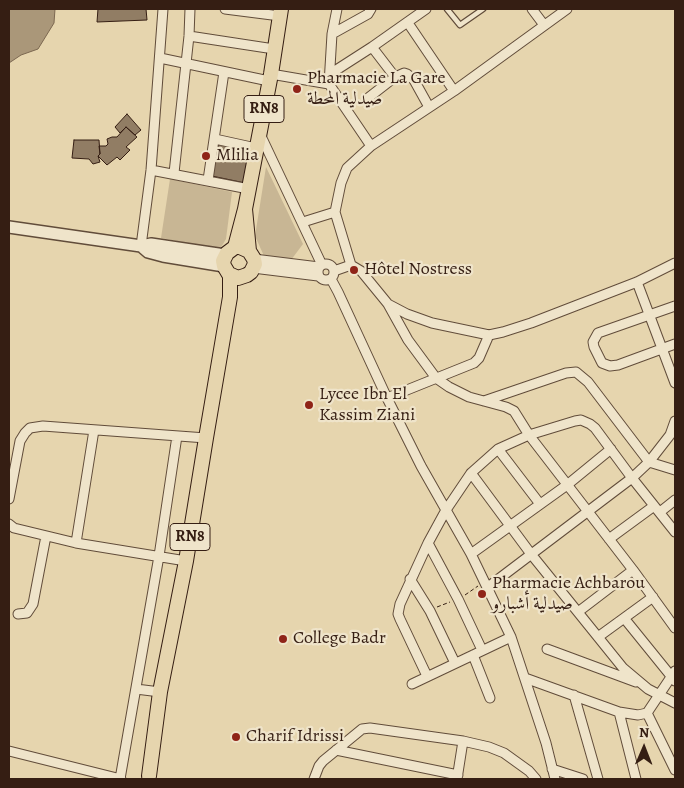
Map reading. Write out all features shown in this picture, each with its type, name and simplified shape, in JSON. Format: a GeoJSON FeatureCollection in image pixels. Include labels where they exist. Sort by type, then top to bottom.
{"type":"FeatureCollection","features":[{"type":"Feature","properties":{"kind":"main road","name":"RN8"},"geometry":{"type":"LineString","coordinates":[[147,778],[160,692],[186,561],[230,296],[239,262],[245,209],[270,78],[280,12]]}},
{"type":"Feature","properties":{"kind":"street"},"geometry":{"type":"LineString","coordinates":[[141,246],[151,170],[163,9]]}},
{"type":"Feature","properties":{"kind":"street"},"geometry":{"type":"LineString","coordinates":[[174,174],[190,36],[190,9]]}},
{"type":"Feature","properties":{"kind":"street"},"geometry":{"type":"LineString","coordinates":[[225,9],[280,12]]}},
{"type":"Feature","properties":{"kind":"street"},"geometry":{"type":"LineString","coordinates":[[337,9],[332,34],[329,84],[371,146]]}},
{"type":"Feature","properties":{"kind":"street"},"geometry":{"type":"LineString","coordinates":[[332,34],[368,14],[371,9]]}},
{"type":"Feature","properties":{"kind":"street"},"geometry":{"type":"LineString","coordinates":[[409,9],[412,20],[454,91]]}},
{"type":"Feature","properties":{"kind":"street"},"geometry":{"type":"LineString","coordinates":[[330,74],[426,9]]}},
{"type":"Feature","properties":{"kind":"street"},"geometry":{"type":"LineString","coordinates":[[532,9],[544,25]]}},
{"type":"Feature","properties":{"kind":"street"},"geometry":{"type":"LineString","coordinates":[[567,9],[454,91],[371,146],[348,168],[341,183],[335,212],[351,265],[361,271],[388,304],[408,340],[436,378],[469,397],[514,411],[529,435],[675,628]]}},
{"type":"Feature","properties":{"kind":"street"},"geometry":{"type":"LineString","coordinates":[[190,36],[274,49]]}},
{"type":"Feature","properties":{"kind":"street"},"geometry":{"type":"LineString","coordinates":[[372,47],[396,77]]}},
{"type":"Feature","properties":{"kind":"street"},"geometry":{"type":"LineString","coordinates":[[160,58],[224,72],[329,84]]}},
{"type":"Feature","properties":{"kind":"street"},"geometry":{"type":"LineString","coordinates":[[208,180],[224,72]]}},
{"type":"Feature","properties":{"kind":"street"},"geometry":{"type":"LineString","coordinates":[[368,98],[404,73],[410,76],[429,108]]}},
{"type":"Feature","properties":{"kind":"street"},"geometry":{"type":"LineString","coordinates":[[259,133],[303,222],[320,269],[322,280],[351,265]]}},
{"type":"Feature","properties":{"kind":"street"},"geometry":{"type":"LineString","coordinates":[[215,139],[256,148]]}},
{"type":"Feature","properties":{"kind":"street"},"geometry":{"type":"LineString","coordinates":[[151,170],[249,189]]}},
{"type":"Feature","properties":{"kind":"street"},"geometry":{"type":"LineString","coordinates":[[303,222],[335,212]]}},
{"type":"Feature","properties":{"kind":"street"},"geometry":{"type":"LineString","coordinates":[[9,227],[141,246],[151,244],[239,262],[320,269],[331,266],[332,275],[387,398],[421,466],[471,554],[511,638],[546,743],[555,779]]}},
{"type":"Feature","properties":{"kind":"street"},"geometry":{"type":"LineString","coordinates":[[388,304],[406,314],[432,323],[489,335],[531,323],[637,282],[675,263]]}},
{"type":"Feature","properties":{"kind":"street"},"geometry":{"type":"LineString","coordinates":[[637,282],[675,383]]}},
{"type":"Feature","properties":{"kind":"street"},"geometry":{"type":"LineString","coordinates":[[675,306],[598,333],[594,337],[594,347],[602,363],[610,366],[618,365],[675,344]]}},
{"type":"Feature","properties":{"kind":"street"},"geometry":{"type":"LineString","coordinates":[[387,398],[477,361],[489,335]]}},
{"type":"Feature","properties":{"kind":"street"},"geometry":{"type":"LineString","coordinates":[[484,401],[566,373],[576,372],[588,382],[649,462],[675,470]]}},
{"type":"Feature","properties":{"kind":"street"},"geometry":{"type":"LineString","coordinates":[[427,676],[398,614],[400,604],[410,579],[446,510],[471,473],[498,449],[529,435],[581,420],[590,424],[596,428],[632,478],[675,532]]}},
{"type":"Feature","properties":{"kind":"street"},"geometry":{"type":"LineString","coordinates":[[488,587],[632,478],[673,436],[675,421]]}},
{"type":"Feature","properties":{"kind":"street"},"geometry":{"type":"LineString","coordinates":[[9,499],[20,441],[30,428],[43,426],[206,438]]}},
{"type":"Feature","properties":{"kind":"street"},"geometry":{"type":"LineString","coordinates":[[76,543],[94,430]]}},
{"type":"Feature","properties":{"kind":"street"},"geometry":{"type":"LineString","coordinates":[[9,752],[120,779],[159,556],[177,436]]}},
{"type":"Feature","properties":{"kind":"street"},"geometry":{"type":"LineString","coordinates":[[498,449],[540,504]]}},
{"type":"Feature","properties":{"kind":"street"},"geometry":{"type":"LineString","coordinates":[[471,554],[567,485],[612,449]]}},
{"type":"Feature","properties":{"kind":"street"},"geometry":{"type":"LineString","coordinates":[[471,473],[531,554],[623,668],[659,696],[675,703]]}},
{"type":"Feature","properties":{"kind":"street"},"geometry":{"type":"LineString","coordinates":[[609,539],[675,500]]}},
{"type":"Feature","properties":{"kind":"street"},"geometry":{"type":"LineString","coordinates":[[9,524],[14,528],[76,543],[186,561]]}},
{"type":"Feature","properties":{"kind":"street"},"geometry":{"type":"LineString","coordinates":[[18,614],[27,613],[33,604],[46,536]]}},
{"type":"Feature","properties":{"kind":"street"},"geometry":{"type":"LineString","coordinates":[[428,543],[458,598],[482,650]]}},
{"type":"Feature","properties":{"kind":"street"},"geometry":{"type":"LineString","coordinates":[[578,612],[633,570]]}},
{"type":"Feature","properties":{"kind":"street"},"geometry":{"type":"LineString","coordinates":[[410,579],[430,611],[455,663]]}},
{"type":"Feature","properties":{"kind":"street"},"geometry":{"type":"LineString","coordinates":[[598,637],[652,597]]}},
{"type":"Feature","properties":{"kind":"street"},"geometry":{"type":"LineString","coordinates":[[525,678],[620,712],[638,715],[647,713],[674,677],[624,618]]}},
{"type":"Feature","properties":{"kind":"street"},"geometry":{"type":"LineString","coordinates":[[412,684],[511,638]]}},
{"type":"Feature","properties":{"kind":"street"},"geometry":{"type":"LineString","coordinates":[[547,649],[642,684]]}},
{"type":"Feature","properties":{"kind":"street"},"geometry":{"type":"LineString","coordinates":[[473,655],[490,698]]}},
{"type":"Feature","properties":{"kind":"street"},"geometry":{"type":"LineString","coordinates":[[136,689],[160,692]]}},
{"type":"Feature","properties":{"kind":"street"},"geometry":{"type":"LineString","coordinates":[[574,695],[598,779]]}},
{"type":"Feature","properties":{"kind":"street"},"geometry":{"type":"LineString","coordinates":[[620,712],[636,779]]}},
{"type":"Feature","properties":{"kind":"street"},"geometry":{"type":"LineString","coordinates":[[647,713],[675,770]]}},
{"type":"Feature","properties":{"kind":"street"},"geometry":{"type":"LineString","coordinates":[[314,779],[319,766],[336,750],[362,729],[370,728],[463,741],[489,747],[504,753],[529,771],[536,779]]}},
{"type":"Feature","properties":{"kind":"street"},"geometry":{"type":"LineString","coordinates":[[336,750],[457,777],[463,741]]}},
{"type":"Feature","properties":{"kind":"street"},"geometry":{"type":"LineString","coordinates":[[552,769],[583,779]]}},
{"type":"Feature","properties":{"kind":"lane"},"geometry":{"type":"LineString","coordinates":[[447,9],[460,25],[483,9]]}},
{"type":"Feature","properties":{"kind":"shaded area"},"geometry":{"type":"Polygon","coordinates":[[[9,9],[55,9],[54,23],[38,49],[21,55],[9,63],[9,9]]]}},
{"type":"Feature","properties":{"kind":"shaded area"},"geometry":{"type":"Polygon","coordinates":[[[266,167],[303,244],[291,260],[264,256],[255,236],[266,167]]]}},
{"type":"Feature","properties":{"kind":"shaded area"},"geometry":{"type":"Polygon","coordinates":[[[170,179],[232,192],[226,239],[220,249],[161,238],[170,179]]]}},
{"type":"Feature","properties":{"kind":"building"},"geometry":{"type":"Polygon","coordinates":[[[98,9],[146,9],[147,20],[97,22],[98,9]]]}},
{"type":"Feature","properties":{"kind":"building"},"geometry":{"type":"Polygon","coordinates":[[[127,114],[141,130],[135,135],[126,127],[120,133],[115,127],[127,114]]]}},
{"type":"Feature","properties":{"kind":"building"},"geometry":{"type":"Polygon","coordinates":[[[126,127],[137,137],[126,147],[130,150],[120,160],[117,157],[107,165],[98,156],[100,154],[99,146],[106,146],[108,144],[107,139],[117,137],[126,127]]]}},
{"type":"Feature","properties":{"kind":"building"},"geometry":{"type":"Polygon","coordinates":[[[74,140],[99,140],[100,154],[98,156],[100,162],[93,164],[89,159],[72,158],[74,140]]]}},
{"type":"Feature","properties":{"kind":"building"},"geometry":{"type":"Polygon","coordinates":[[[219,144],[252,152],[245,183],[212,176],[219,144]]]}},
{"type":"Feature","properties":{"kind":"place","name":"Pharmacie La Gare صيدلية المحطة"},"geometry":{"type":"Point","coordinates":[297,89]}},
{"type":"Feature","properties":{"kind":"place","name":"Mlilia"},"geometry":{"type":"Point","coordinates":[206,156]}},
{"type":"Feature","properties":{"kind":"place","name":"Hôtel Nostress"},"geometry":{"type":"Point","coordinates":[354,270]}},
{"type":"Feature","properties":{"kind":"place","name":"Lycee Ibn El Kassim Ziani"},"geometry":{"type":"Point","coordinates":[309,405]}},
{"type":"Feature","properties":{"kind":"place","name":"Pharmacie Achbarou صيدلية أشبارو"},"geometry":{"type":"Point","coordinates":[482,594]}},
{"type":"Feature","properties":{"kind":"place","name":"College Badr"},"geometry":{"type":"Point","coordinates":[283,639]}},
{"type":"Feature","properties":{"kind":"place","name":"Charif Idrissi"},"geometry":{"type":"Point","coordinates":[236,737]}}]}
